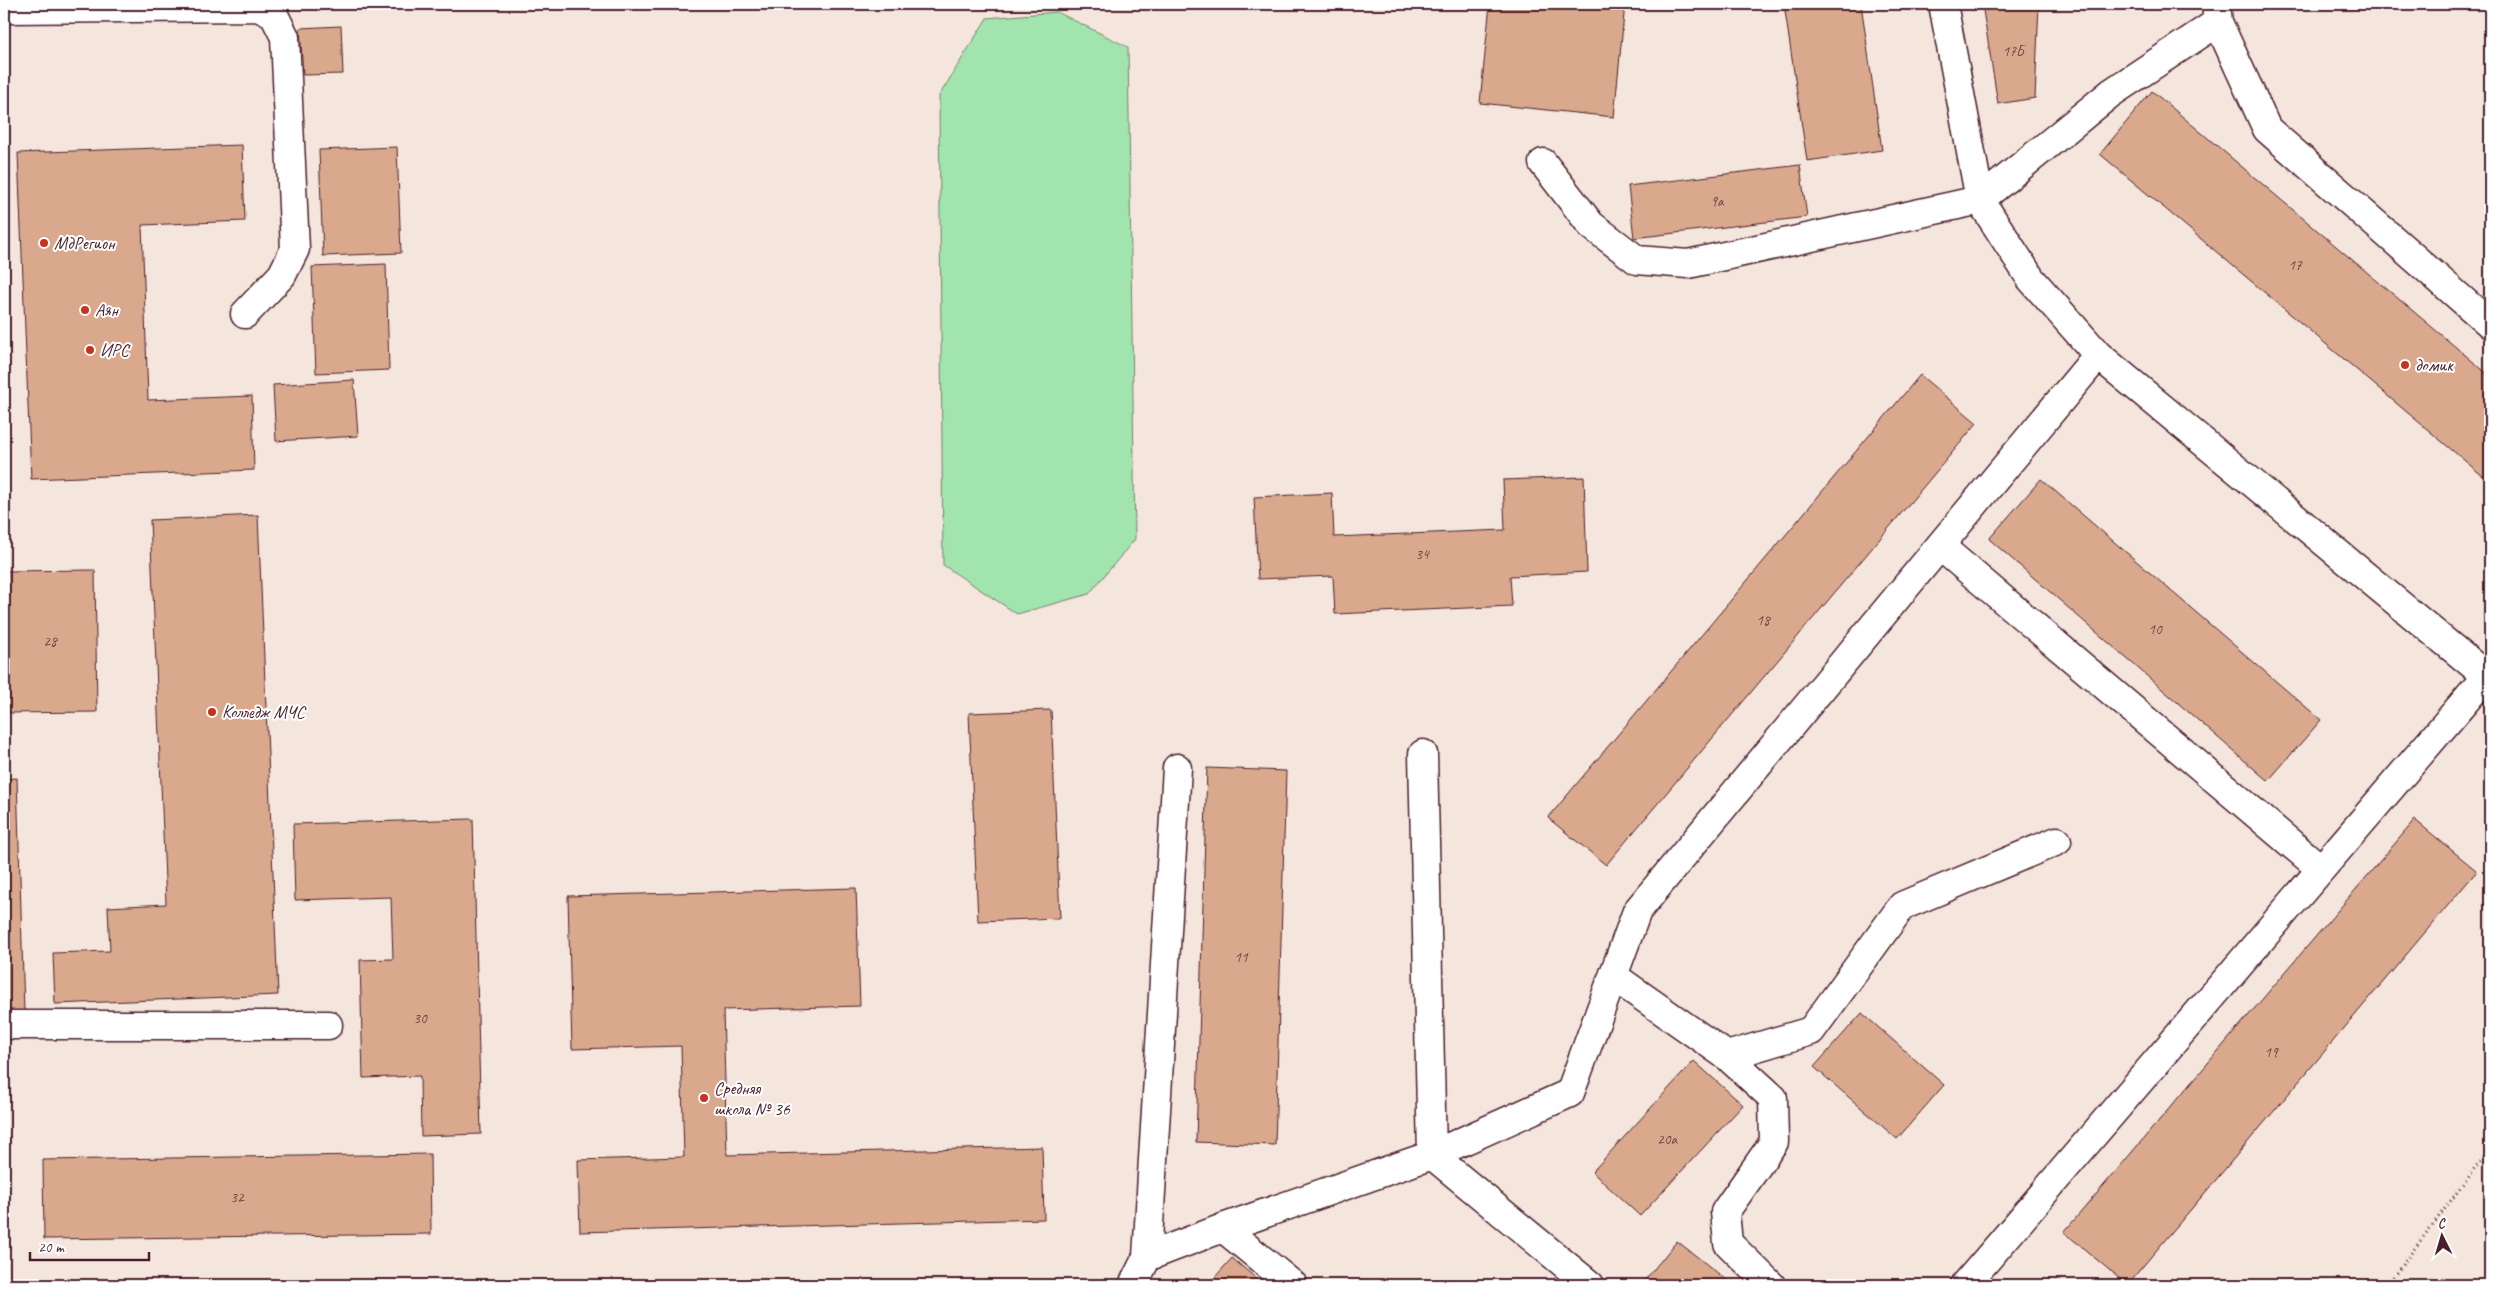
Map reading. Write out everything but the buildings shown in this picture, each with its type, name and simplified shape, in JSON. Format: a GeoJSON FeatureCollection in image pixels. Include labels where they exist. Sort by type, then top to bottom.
{"type":"FeatureCollection","features":[{"type":"Feature","properties":{"kind":"lane"},"geometry":{"type":"LineString","coordinates":[[1944,4],[1980,200],[2031,279],[2098,355],[2489,676],[1965,1285]]}},
{"type":"Feature","properties":{"kind":"lane"},"geometry":{"type":"LineString","coordinates":[[4,9],[258,7],[274,15],[285,37],[295,249],[282,276],[245,314]]}},
{"type":"Feature","properties":{"kind":"lane"},"geometry":{"type":"LineString","coordinates":[[1542,163],[1591,225],[1637,260],[1688,264],[1980,200],[2111,93],[2217,13],[2267,129],[2490,324]]}},
{"type":"Feature","properties":{"kind":"lane"},"geometry":{"type":"LineString","coordinates":[[1147,1257],[1223,1228],[1432,1155],[1570,1093],[1637,911],[2098,355]]}},
{"type":"Feature","properties":{"kind":"lane"},"geometry":{"type":"LineString","coordinates":[[1940,546],[2321,869]]}},
{"type":"Feature","properties":{"kind":"lane"},"geometry":{"type":"LineString","coordinates":[[1423,754],[1432,1155],[1590,1285]]}},
{"type":"Feature","properties":{"kind":"lane"},"geometry":{"type":"LineString","coordinates":[[1133,1285],[1147,1257],[1177,768]]}},
{"type":"Feature","properties":{"kind":"lane"},"geometry":{"type":"LineString","coordinates":[[1727,1056],[1811,1030],[1902,906],[2057,841]]}},
{"type":"Feature","properties":{"kind":"lane"},"geometry":{"type":"LineString","coordinates":[[1613,976],[1727,1056],[1773,1098],[1774,1142],[1725,1212],[1728,1243],[1771,1285]]}},
{"type":"Feature","properties":{"kind":"lane"},"geometry":{"type":"LineString","coordinates":[[4,1025],[328,1025]]}},
{"type":"Feature","properties":{"kind":"lane"},"geometry":{"type":"LineString","coordinates":[[1223,1228],[1293,1285]]}},
{"type":"Feature","properties":{"kind":"path"},"geometry":{"type":"LineString","coordinates":[[2387,1285],[2490,1149]]}},
{"type":"Feature","properties":{"kind":"green space"},"geometry":{"type":"Polygon","coordinates":[[[1057,12],[1128,47],[1135,539],[1089,594],[1017,614],[943,565],[939,96],[987,18],[1057,12]]]}},
{"type":"Feature","properties":{"kind":"place","name":"МдРегион"},"geometry":{"type":"Point","coordinates":[44,243]}},
{"type":"Feature","properties":{"kind":"place","name":"Аян"},"geometry":{"type":"Point","coordinates":[85,310]}},
{"type":"Feature","properties":{"kind":"place","name":"ИРС"},"geometry":{"type":"Point","coordinates":[90,350]}},
{"type":"Feature","properties":{"kind":"place","name":"домик"},"geometry":{"type":"Point","coordinates":[2405,365]}},
{"type":"Feature","properties":{"kind":"place","name":"Колледж МЧС"},"geometry":{"type":"Point","coordinates":[212,712]}},
{"type":"Feature","properties":{"kind":"place","name":"Средняя школа № 36"},"geometry":{"type":"Point","coordinates":[704,1098]}}]}
